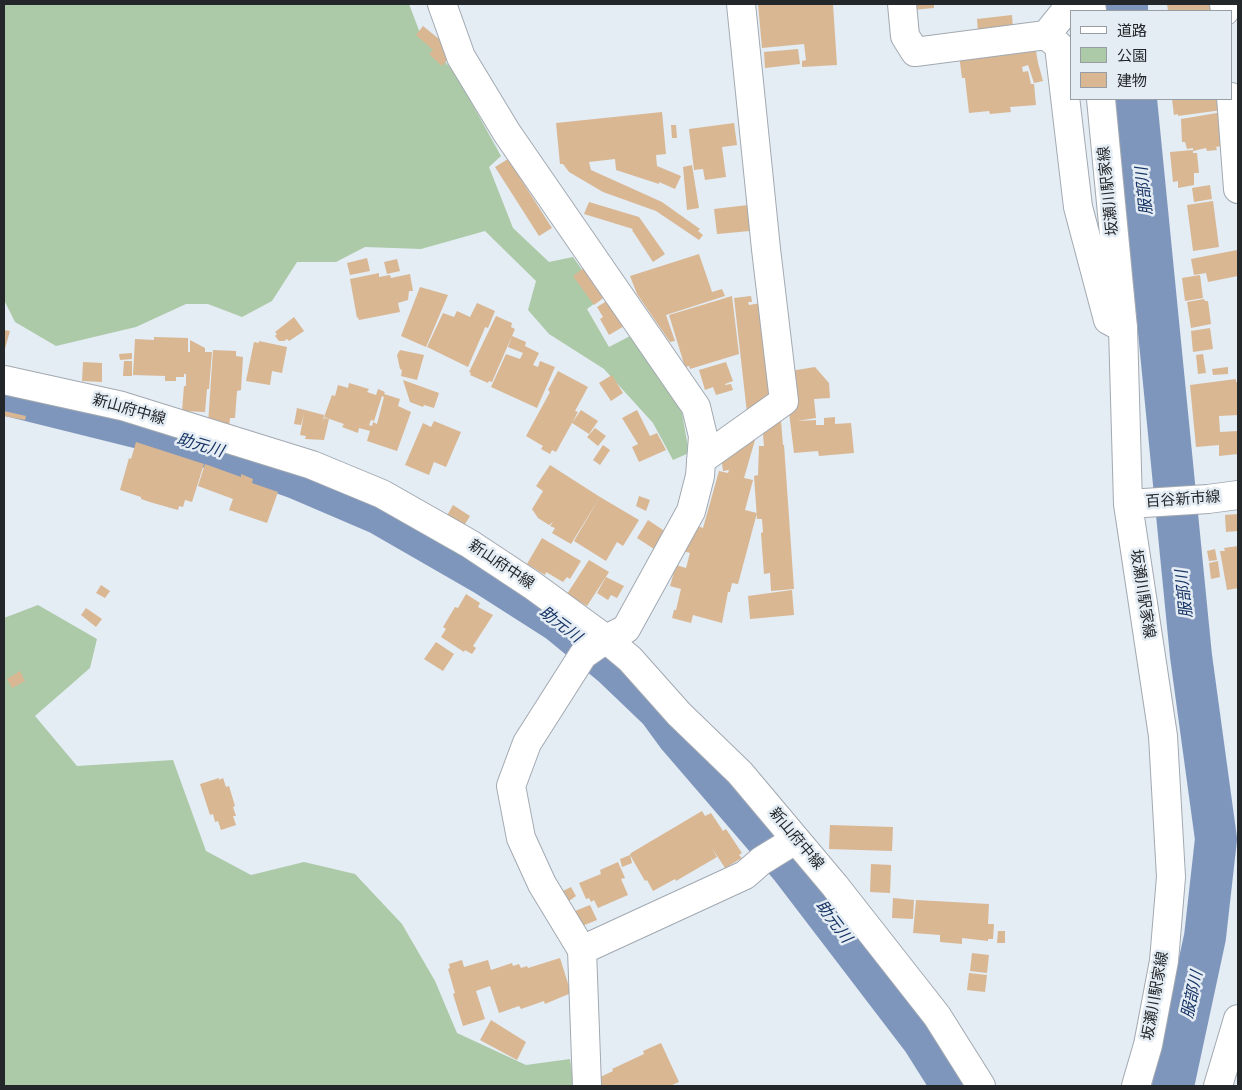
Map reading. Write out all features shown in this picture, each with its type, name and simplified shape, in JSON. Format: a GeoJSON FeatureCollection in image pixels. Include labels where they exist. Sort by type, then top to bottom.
{"type":"FeatureCollection","features":[{"type":"Feature","properties":{"kind":"street"},"geometry":{"type":"LineString","coordinates":[[442,4],[461,57],[507,133],[696,407],[703,436],[700,476],[691,511],[626,630],[606,639],[583,655],[527,743],[511,786],[520,838],[542,884],[582,950],[587,1086]]}},
{"type":"Feature","properties":{"kind":"street"},"geometry":{"type":"LineString","coordinates":[[701,460],[784,400],[766,249],[741,4]]}},
{"type":"Feature","properties":{"kind":"street"},"geometry":{"type":"LineString","coordinates":[[902,4],[905,36],[915,52],[1046,35],[1071,4]]}},
{"type":"Feature","properties":{"kind":"street"},"geometry":{"type":"LineString","coordinates":[[1046,35],[1059,46],[1078,207],[1108,320],[1123,328]]}},
{"type":"Feature","properties":{"kind":"street","name":"坂瀬川駅家線"},"geometry":{"type":"LineString","coordinates":[[1101,100],[1123,328],[1128,504],[1163,736],[1171,877],[1164,961],[1148,1045],[1136,1086]]}},
{"type":"Feature","properties":{"kind":"street"},"geometry":{"type":"LineString","coordinates":[[1231,100],[1238,188]]}},
{"type":"Feature","properties":{"kind":"street","name":"新山府中線"},"geometry":{"type":"LineString","coordinates":[[4,380],[122,406],[312,466],[382,494],[470,544],[532,585],[630,659],[679,714],[740,773],[835,886],[937,1016],[981,1086]]}},
{"type":"Feature","properties":{"kind":"street","name":"百谷新市線"},"geometry":{"type":"LineString","coordinates":[[1128,504],[1208,499],[1238,495]]}},
{"type":"Feature","properties":{"kind":"street"},"geometry":{"type":"LineString","coordinates":[[582,950],[745,875],[761,861],[795,840]]}},
{"type":"Feature","properties":{"kind":"street"},"geometry":{"type":"LineString","coordinates":[[1218,1086],[1238,1019]]}},
{"type":"Feature","properties":{"kind":"green space"},"geometry":{"type":"Polygon","coordinates":[[[4,4],[409,4],[420,33],[455,73],[501,156],[489,167],[513,228],[549,262],[573,257],[602,298],[587,309],[609,347],[632,335],[681,407],[689,453],[673,460],[653,423],[604,369],[549,334],[528,310],[536,281],[485,231],[421,249],[365,247],[336,262],[297,262],[272,301],[242,317],[208,304],[186,304],[136,327],[56,346],[15,322],[4,300],[4,4]]]}},
{"type":"Feature","properties":{"kind":"green space"},"geometry":{"type":"Polygon","coordinates":[[[38,605],[97,639],[90,668],[35,716],[77,766],[173,760],[206,851],[251,875],[304,862],[355,874],[402,924],[435,981],[457,1033],[526,1065],[570,1059],[574,1086],[4,1086],[4,618],[38,605]]]}},
{"type":"Feature","properties":{"kind":"building"},"geometry":{"type":"Polygon","coordinates":[[[758,4],[833,4],[837,65],[802,67],[802,61],[806,60],[804,44],[762,48],[758,4]]]}},
{"type":"Feature","properties":{"kind":"building"},"geometry":{"type":"Polygon","coordinates":[[[912,4],[934,4],[934,8],[912,10],[912,4]]]}},
{"type":"Feature","properties":{"kind":"building"},"geometry":{"type":"Polygon","coordinates":[[[1167,4],[1212,4],[1213,10],[1168,10],[1167,4]]]}},
{"type":"Feature","properties":{"kind":"building"},"geometry":{"type":"Polygon","coordinates":[[[1012,15],[1013,29],[978,33],[977,19],[1012,15]]]}},
{"type":"Feature","properties":{"kind":"building"},"geometry":{"type":"Polygon","coordinates":[[[423,26],[439,39],[449,58],[442,66],[429,54],[433,50],[416,35],[423,26]]]}},
{"type":"Feature","properties":{"kind":"building"},"geometry":{"type":"Polygon","coordinates":[[[1035,45],[1043,81],[1034,83],[1028,65],[1022,67],[1023,72],[1028,71],[1031,84],[1034,84],[1036,105],[1010,107],[1011,112],[990,114],[989,111],[969,113],[965,78],[962,78],[959,55],[1035,45]]]}},
{"type":"Feature","properties":{"kind":"building"},"geometry":{"type":"Polygon","coordinates":[[[798,49],[800,64],[765,68],[764,52],[798,49]]]}},
{"type":"Feature","properties":{"kind":"building"},"geometry":{"type":"Polygon","coordinates":[[[1172,100],[1220,100],[1222,110],[1174,115],[1172,100]]]}},
{"type":"Feature","properties":{"kind":"building"},"geometry":{"type":"Polygon","coordinates":[[[662,112],[666,154],[656,155],[657,166],[681,176],[675,189],[659,182],[659,184],[616,170],[615,159],[589,162],[591,170],[662,202],[700,229],[698,231],[703,235],[699,240],[656,211],[603,192],[569,172],[563,164],[560,164],[556,123],[662,112]]]}},
{"type":"Feature","properties":{"kind":"building"},"geometry":{"type":"Polygon","coordinates":[[[1223,112],[1228,145],[1216,147],[1217,150],[1207,151],[1206,148],[1193,151],[1193,148],[1187,149],[1185,142],[1182,142],[1181,119],[1223,112]]]}},
{"type":"Feature","properties":{"kind":"building"},"geometry":{"type":"Polygon","coordinates":[[[734,123],[737,145],[722,147],[726,177],[705,180],[703,169],[694,170],[689,129],[734,123]]]}},
{"type":"Feature","properties":{"kind":"building"},"geometry":{"type":"Polygon","coordinates":[[[671,125],[676,125],[677,138],[672,138],[671,125]]]}},
{"type":"Feature","properties":{"kind":"building"},"geometry":{"type":"Polygon","coordinates":[[[1193,150],[1193,153],[1197,153],[1199,173],[1194,173],[1194,185],[1178,188],[1178,181],[1173,182],[1170,152],[1193,150]]]}},
{"type":"Feature","properties":{"kind":"building"},"geometry":{"type":"Polygon","coordinates":[[[508,159],[552,228],[539,236],[495,167],[508,159]]]}},
{"type":"Feature","properties":{"kind":"building"},"geometry":{"type":"Polygon","coordinates":[[[692,165],[699,208],[687,210],[683,167],[692,165]]]}},
{"type":"Feature","properties":{"kind":"building"},"geometry":{"type":"Polygon","coordinates":[[[1210,185],[1212,199],[1194,202],[1192,188],[1210,185]]]}},
{"type":"Feature","properties":{"kind":"building"},"geometry":{"type":"Polygon","coordinates":[[[1213,201],[1219,247],[1193,251],[1187,205],[1213,201]]]}},
{"type":"Feature","properties":{"kind":"building"},"geometry":{"type":"Polygon","coordinates":[[[589,202],[639,217],[665,254],[653,262],[633,229],[584,214],[589,202]]]}},
{"type":"Feature","properties":{"kind":"building"},"geometry":{"type":"Polygon","coordinates":[[[748,205],[750,231],[717,234],[714,209],[748,205]]]}},
{"type":"Feature","properties":{"kind":"building"},"geometry":{"type":"Polygon","coordinates":[[[1237,250],[1238,276],[1208,282],[1206,273],[1194,275],[1191,259],[1237,250]]]}},
{"type":"Feature","properties":{"kind":"building"},"geometry":{"type":"Polygon","coordinates":[[[699,254],[712,292],[722,289],[725,296],[666,315],[675,341],[670,342],[637,294],[630,276],[699,254]]]}},
{"type":"Feature","properties":{"kind":"building"},"geometry":{"type":"Polygon","coordinates":[[[367,258],[370,271],[350,275],[347,263],[367,258]]]}},
{"type":"Feature","properties":{"kind":"building"},"geometry":{"type":"Polygon","coordinates":[[[397,259],[400,271],[387,274],[384,262],[397,259]]]}},
{"type":"Feature","properties":{"kind":"building"},"geometry":{"type":"Polygon","coordinates":[[[585,267],[606,296],[594,305],[573,276],[585,267]]]}},
{"type":"Feature","properties":{"kind":"building"},"geometry":{"type":"Polygon","coordinates":[[[379,273],[379,277],[390,275],[391,278],[410,274],[413,291],[409,291],[408,300],[398,303],[400,312],[359,320],[357,318],[350,279],[379,273]]]}},
{"type":"Feature","properties":{"kind":"building"},"geometry":{"type":"Polygon","coordinates":[[[1200,275],[1203,298],[1185,301],[1182,278],[1200,275]]]}},
{"type":"Feature","properties":{"kind":"building"},"geometry":{"type":"Polygon","coordinates":[[[420,287],[448,295],[426,347],[401,336],[420,287]]]}},
{"type":"Feature","properties":{"kind":"building"},"geometry":{"type":"Polygon","coordinates":[[[732,296],[739,354],[690,369],[689,366],[685,367],[669,315],[732,296]]]}},
{"type":"Feature","properties":{"kind":"building"},"geometry":{"type":"Polygon","coordinates":[[[751,296],[752,302],[748,302],[749,305],[761,303],[778,401],[747,413],[734,298],[751,296]]]}},
{"type":"Feature","properties":{"kind":"building"},"geometry":{"type":"Polygon","coordinates":[[[610,299],[626,325],[609,335],[600,319],[603,317],[597,307],[610,299]]]}},
{"type":"Feature","properties":{"kind":"building"},"geometry":{"type":"Polygon","coordinates":[[[1204,299],[1208,301],[1211,324],[1191,328],[1187,302],[1204,299]]]}},
{"type":"Feature","properties":{"kind":"building"},"geometry":{"type":"Polygon","coordinates":[[[477,303],[495,311],[488,328],[485,327],[468,367],[427,347],[443,313],[454,317],[457,311],[470,317],[477,303]]]}},
{"type":"Feature","properties":{"kind":"building"},"geometry":{"type":"Polygon","coordinates":[[[496,316],[512,323],[511,327],[515,329],[492,382],[489,381],[488,383],[470,375],[471,373],[469,372],[496,316]]]}},
{"type":"Feature","properties":{"kind":"building"},"geometry":{"type":"Polygon","coordinates":[[[294,317],[304,331],[289,341],[287,339],[279,341],[275,336],[277,334],[275,332],[294,317]]]}},
{"type":"Feature","properties":{"kind":"building"},"geometry":{"type":"Polygon","coordinates":[[[1210,328],[1213,349],[1193,352],[1191,331],[1210,328]]]}},
{"type":"Feature","properties":{"kind":"building"},"geometry":{"type":"Polygon","coordinates":[[[4,330],[10,331],[4,352],[4,330]]]}},
{"type":"Feature","properties":{"kind":"building"},"geometry":{"type":"Polygon","coordinates":[[[512,336],[526,342],[525,346],[539,353],[533,365],[538,367],[540,361],[555,367],[537,408],[491,387],[506,354],[520,359],[523,353],[508,347],[512,336]]]}},
{"type":"Feature","properties":{"kind":"building"},"geometry":{"type":"Polygon","coordinates":[[[154,337],[188,338],[188,352],[190,352],[190,340],[205,348],[205,352],[212,352],[205,412],[182,411],[186,374],[184,374],[184,377],[176,377],[176,381],[165,381],[165,376],[133,375],[135,339],[154,340],[154,337]]]}},
{"type":"Feature","properties":{"kind":"building"},"geometry":{"type":"Polygon","coordinates":[[[259,341],[287,347],[282,373],[272,371],[270,385],[246,381],[254,342],[259,343],[259,341]]]}},
{"type":"Feature","properties":{"kind":"building"},"geometry":{"type":"Polygon","coordinates":[[[213,350],[236,351],[236,356],[243,357],[241,390],[237,391],[235,418],[230,418],[229,429],[208,424],[213,350]]]}},
{"type":"Feature","properties":{"kind":"building"},"geometry":{"type":"Polygon","coordinates":[[[400,350],[424,355],[417,380],[401,376],[402,370],[400,369],[397,355],[400,350]]]}},
{"type":"Feature","properties":{"kind":"building"},"geometry":{"type":"Polygon","coordinates":[[[132,353],[132,359],[120,360],[119,354],[132,353]]]}},
{"type":"Feature","properties":{"kind":"building"},"geometry":{"type":"Polygon","coordinates":[[[1203,354],[1206,373],[1198,374],[1196,355],[1203,354]]]}},
{"type":"Feature","properties":{"kind":"building"},"geometry":{"type":"Polygon","coordinates":[[[124,361],[132,361],[132,376],[123,376],[124,361]]]}},
{"type":"Feature","properties":{"kind":"building"},"geometry":{"type":"Polygon","coordinates":[[[83,362],[102,363],[102,382],[82,381],[83,362]]]}},
{"type":"Feature","properties":{"kind":"building"},"geometry":{"type":"Polygon","coordinates":[[[726,362],[733,381],[725,385],[731,384],[733,390],[716,395],[713,387],[705,390],[699,370],[726,362]]]}},
{"type":"Feature","properties":{"kind":"building"},"geometry":{"type":"Polygon","coordinates":[[[815,367],[829,383],[830,398],[814,399],[816,418],[797,421],[816,420],[816,425],[824,425],[824,418],[835,417],[835,424],[851,423],[854,453],[819,456],[818,451],[794,453],[784,372],[815,367]]]}},
{"type":"Feature","properties":{"kind":"building"},"geometry":{"type":"Polygon","coordinates":[[[1228,367],[1228,374],[1213,375],[1212,369],[1228,367]]]}},
{"type":"Feature","properties":{"kind":"building"},"geometry":{"type":"Polygon","coordinates":[[[558,371],[588,387],[575,411],[578,412],[556,452],[552,450],[550,454],[541,449],[543,446],[526,436],[550,392],[548,390],[558,371]]]}},
{"type":"Feature","properties":{"kind":"building"},"geometry":{"type":"Polygon","coordinates":[[[612,375],[623,393],[611,401],[599,383],[612,375]]]}},
{"type":"Feature","properties":{"kind":"building"},"geometry":{"type":"Polygon","coordinates":[[[1236,379],[1236,382],[1238,382],[1238,415],[1219,416],[1220,432],[1238,431],[1238,454],[1219,456],[1219,445],[1196,447],[1190,385],[1236,379]]]}},
{"type":"Feature","properties":{"kind":"building"},"geometry":{"type":"Polygon","coordinates":[[[403,380],[439,393],[434,408],[424,405],[423,407],[410,402],[403,380]]]}},
{"type":"Feature","properties":{"kind":"building"},"geometry":{"type":"Polygon","coordinates":[[[349,383],[369,389],[367,392],[376,395],[378,389],[385,392],[384,394],[400,399],[398,406],[411,412],[397,451],[367,441],[370,431],[359,428],[358,433],[342,427],[344,424],[324,417],[332,395],[335,396],[338,385],[348,388],[349,383]],[[382,396],[374,421],[371,420],[369,425],[372,426],[373,422],[377,424],[384,397],[382,396]]]}},
{"type":"Feature","properties":{"kind":"building"},"geometry":{"type":"Polygon","coordinates":[[[297,408],[324,415],[323,423],[324,418],[329,419],[324,440],[305,439],[306,436],[300,435],[304,414],[301,425],[294,424],[297,408]]]}},
{"type":"Feature","properties":{"kind":"building"},"geometry":{"type":"Polygon","coordinates":[[[581,410],[598,421],[589,434],[572,423],[581,410]]]}},
{"type":"Feature","properties":{"kind":"building"},"geometry":{"type":"Polygon","coordinates":[[[637,410],[650,436],[657,433],[666,450],[639,462],[632,447],[638,444],[622,418],[637,410]]]}},
{"type":"Feature","properties":{"kind":"building"},"geometry":{"type":"Polygon","coordinates":[[[4,411],[26,416],[25,420],[4,416],[4,411]]]}},
{"type":"Feature","properties":{"kind":"building"},"geometry":{"type":"Polygon","coordinates":[[[434,421],[461,432],[446,467],[434,462],[429,475],[405,465],[423,423],[431,427],[434,421]]]}},
{"type":"Feature","properties":{"kind":"building"},"geometry":{"type":"Polygon","coordinates":[[[781,421],[794,589],[771,591],[770,573],[764,574],[761,533],[763,532],[762,519],[757,519],[754,476],[758,475],[759,446],[764,446],[762,423],[781,421]]]}},
{"type":"Feature","properties":{"kind":"building"},"geometry":{"type":"Polygon","coordinates":[[[595,428],[606,436],[598,446],[587,437],[595,428]]]}},
{"type":"Feature","properties":{"kind":"building"},"geometry":{"type":"Polygon","coordinates":[[[740,437],[755,440],[744,478],[753,480],[745,510],[757,513],[738,584],[732,583],[730,592],[728,592],[722,623],[693,615],[691,623],[672,618],[681,589],[670,586],[676,565],[686,568],[690,553],[683,551],[697,526],[703,528],[719,471],[728,473],[729,470],[723,471],[721,456],[740,437]]]}},
{"type":"Feature","properties":{"kind":"building"},"geometry":{"type":"Polygon","coordinates":[[[136,442],[204,464],[192,502],[185,500],[183,507],[179,506],[178,510],[141,499],[141,497],[120,490],[129,458],[131,459],[136,442]]]}},
{"type":"Feature","properties":{"kind":"building"},"geometry":{"type":"Polygon","coordinates":[[[603,445],[610,450],[600,465],[593,460],[603,445]]]}},
{"type":"Feature","properties":{"kind":"building"},"geometry":{"type":"Polygon","coordinates":[[[205,464],[241,477],[241,474],[253,479],[252,483],[278,492],[267,523],[229,510],[233,499],[198,486],[205,464]]]}},
{"type":"Feature","properties":{"kind":"building"},"geometry":{"type":"Polygon","coordinates":[[[550,465],[600,497],[571,544],[552,533],[555,528],[550,526],[553,522],[549,525],[538,518],[532,509],[543,491],[536,486],[550,465]]]}},
{"type":"Feature","properties":{"kind":"building"},"geometry":{"type":"Polygon","coordinates":[[[639,496],[650,500],[646,511],[636,506],[639,496]]]}},
{"type":"Feature","properties":{"kind":"building"},"geometry":{"type":"Polygon","coordinates":[[[600,497],[639,520],[623,546],[617,542],[606,561],[574,541],[600,497]]]}},
{"type":"Feature","properties":{"kind":"building"},"geometry":{"type":"Polygon","coordinates":[[[453,505],[470,516],[462,529],[445,519],[453,505]]]}},
{"type":"Feature","properties":{"kind":"building"},"geometry":{"type":"Polygon","coordinates":[[[1238,514],[1238,531],[1226,532],[1225,515],[1238,514]]]}},
{"type":"Feature","properties":{"kind":"building"},"geometry":{"type":"Polygon","coordinates":[[[648,520],[666,532],[654,549],[637,538],[648,520]]]}},
{"type":"Feature","properties":{"kind":"building"},"geometry":{"type":"Polygon","coordinates":[[[542,538],[581,561],[570,579],[567,577],[563,582],[546,572],[545,575],[527,564],[542,538]]]}},
{"type":"Feature","properties":{"kind":"building"},"geometry":{"type":"Polygon","coordinates":[[[1238,546],[1238,588],[1227,590],[1220,551],[1225,551],[1224,548],[1238,546]]]}},
{"type":"Feature","properties":{"kind":"building"},"geometry":{"type":"Polygon","coordinates":[[[1215,549],[1217,560],[1209,561],[1207,551],[1215,549]]]}},
{"type":"Feature","properties":{"kind":"building"},"geometry":{"type":"Polygon","coordinates":[[[589,560],[609,572],[587,606],[567,594],[589,560]]]}},
{"type":"Feature","properties":{"kind":"building"},"geometry":{"type":"Polygon","coordinates":[[[1218,561],[1220,577],[1211,579],[1209,563],[1218,561]]]}},
{"type":"Feature","properties":{"kind":"building"},"geometry":{"type":"Polygon","coordinates":[[[606,577],[624,586],[617,598],[611,595],[608,600],[597,593],[606,577]]]}},
{"type":"Feature","properties":{"kind":"building"},"geometry":{"type":"Polygon","coordinates":[[[101,585],[110,591],[105,598],[96,593],[101,585]]]}},
{"type":"Feature","properties":{"kind":"building"},"geometry":{"type":"Polygon","coordinates":[[[792,590],[794,615],[750,619],[748,596],[792,590]]]}},
{"type":"Feature","properties":{"kind":"building"},"geometry":{"type":"Polygon","coordinates":[[[466,594],[480,603],[478,607],[493,615],[473,646],[476,648],[472,654],[465,650],[464,652],[441,637],[446,629],[443,627],[455,607],[458,608],[466,594]]]}},
{"type":"Feature","properties":{"kind":"building"},"geometry":{"type":"Polygon","coordinates":[[[86,608],[102,619],[96,627],[81,615],[86,608]]]}},
{"type":"Feature","properties":{"kind":"building"},"geometry":{"type":"Polygon","coordinates":[[[436,642],[454,654],[443,671],[424,659],[436,642]]]}},
{"type":"Feature","properties":{"kind":"building"},"geometry":{"type":"Polygon","coordinates":[[[20,671],[25,681],[12,688],[7,679],[20,671]]]}},
{"type":"Feature","properties":{"kind":"building"},"geometry":{"type":"Polygon","coordinates":[[[219,778],[219,780],[223,778],[226,787],[229,786],[236,816],[233,816],[236,825],[221,830],[218,821],[215,822],[213,814],[210,815],[200,784],[219,778]]]}},
{"type":"Feature","properties":{"kind":"building"},"geometry":{"type":"Polygon","coordinates":[[[702,811],[705,816],[711,813],[723,831],[726,829],[742,853],[739,855],[742,858],[725,868],[712,848],[717,857],[676,881],[675,879],[653,891],[647,880],[645,881],[630,855],[631,853],[702,811]]]}},
{"type":"Feature","properties":{"kind":"building"},"geometry":{"type":"Polygon","coordinates":[[[830,825],[893,827],[892,851],[829,849],[830,825]]]}},
{"type":"Feature","properties":{"kind":"building"},"geometry":{"type":"Polygon","coordinates":[[[630,855],[632,863],[622,867],[620,859],[630,855]]]}},
{"type":"Feature","properties":{"kind":"building"},"geometry":{"type":"Polygon","coordinates":[[[618,862],[625,878],[621,879],[628,895],[598,908],[594,900],[591,902],[589,898],[586,899],[579,883],[601,874],[600,870],[618,862]]]}},
{"type":"Feature","properties":{"kind":"building"},"geometry":{"type":"Polygon","coordinates":[[[871,864],[891,865],[890,893],[870,892],[871,864]]]}},
{"type":"Feature","properties":{"kind":"building"},"geometry":{"type":"Polygon","coordinates":[[[571,887],[576,896],[569,901],[563,891],[571,887]]]}},
{"type":"Feature","properties":{"kind":"building"},"geometry":{"type":"Polygon","coordinates":[[[893,898],[914,900],[913,919],[892,918],[893,898]]]}},
{"type":"Feature","properties":{"kind":"building"},"geometry":{"type":"Polygon","coordinates":[[[916,900],[989,904],[988,924],[994,924],[993,939],[988,939],[988,941],[962,938],[962,944],[940,942],[940,935],[913,933],[916,900]]]}},
{"type":"Feature","properties":{"kind":"building"},"geometry":{"type":"Polygon","coordinates":[[[590,905],[597,920],[582,926],[575,911],[590,905]]]}},
{"type":"Feature","properties":{"kind":"building"},"geometry":{"type":"Polygon","coordinates":[[[998,931],[1005,931],[1005,943],[997,943],[998,931]]]}},
{"type":"Feature","properties":{"kind":"building"},"geometry":{"type":"Polygon","coordinates":[[[972,953],[989,955],[987,973],[970,971],[972,953]]]}},
{"type":"Feature","properties":{"kind":"building"},"geometry":{"type":"Polygon","coordinates":[[[560,958],[571,993],[545,1004],[544,1001],[521,1009],[519,1006],[499,1013],[490,986],[476,991],[485,1019],[463,1026],[453,994],[455,993],[448,969],[450,968],[449,964],[462,960],[464,967],[488,960],[491,970],[512,963],[513,966],[519,964],[521,968],[527,966],[528,968],[560,958]]]}},
{"type":"Feature","properties":{"kind":"building"},"geometry":{"type":"Polygon","coordinates":[[[969,973],[987,975],[985,992],[967,990],[969,973]]]}},
{"type":"Feature","properties":{"kind":"building"},"geometry":{"type":"Polygon","coordinates":[[[491,1020],[526,1042],[517,1060],[480,1040],[491,1020]]]}},
{"type":"Feature","properties":{"kind":"building"},"geometry":{"type":"Polygon","coordinates":[[[661,1043],[679,1082],[670,1086],[602,1086],[598,1078],[613,1071],[612,1069],[644,1054],[643,1051],[661,1043]]]}},
{"type":"Feature","properties":{"kind":"waterway","name":"服部川"},"geometry":{"type":"LineString","coordinates":[[1127,4],[1127,10]]}},
{"type":"Feature","properties":{"kind":"waterway","name":"服部川"},"geometry":{"type":"LineString","coordinates":[[1136,100],[1191,656],[1216,839],[1205,937],[1173,1086]]}},
{"type":"Feature","properties":{"kind":"waterway","name":"助元川"},"geometry":{"type":"LineString","coordinates":[[4,394],[156,432],[215,449],[296,478],[380,514],[486,575],[558,621],[613,666],[659,710],[678,736],[790,866],[923,1040],[952,1086]]}}]}
